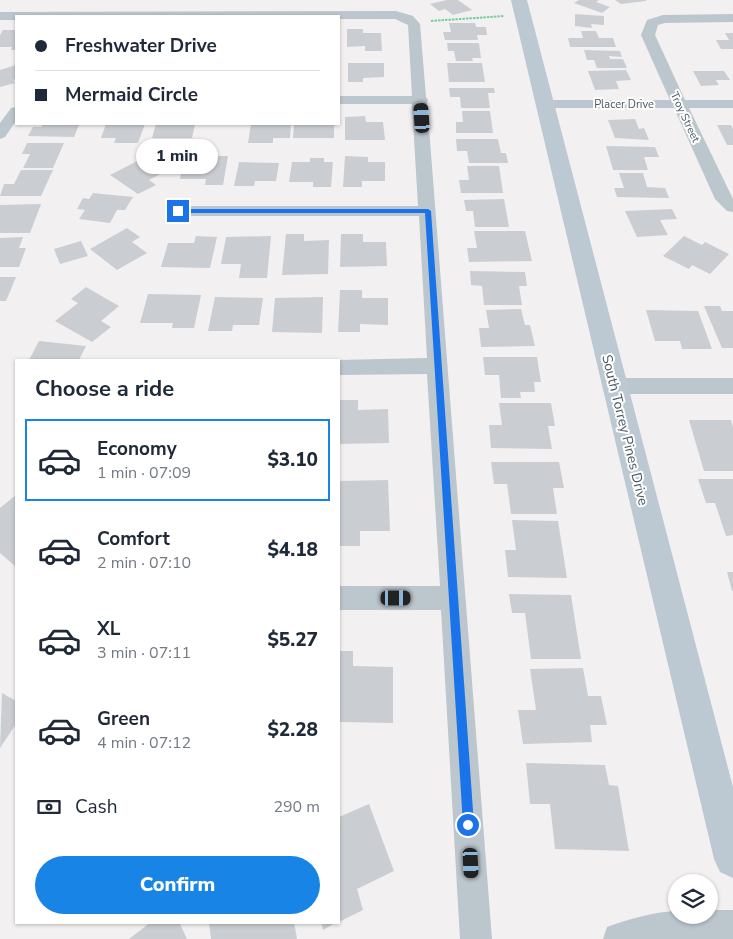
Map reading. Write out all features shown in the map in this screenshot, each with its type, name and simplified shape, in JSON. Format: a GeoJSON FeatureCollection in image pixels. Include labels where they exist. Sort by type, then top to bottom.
{"type":"FeatureCollection","features":[{"type":"Feature","properties":{"kind":"main road","name":"South Torrey Pines Drive"},"geometry":{"type":"LineString","coordinates":[[520,8],[733,859]]}},
{"type":"Feature","properties":{"kind":"street"},"geometry":{"type":"LineString","coordinates":[[262,0],[259,15],[396,15],[414,24],[421,100],[476,939]]}},
{"type":"Feature","properties":{"kind":"street"},"geometry":{"type":"LineString","coordinates":[[0,16],[15,16]]}},
{"type":"Feature","properties":{"kind":"street","name":"Troy Street"},"geometry":{"type":"LineString","coordinates":[[733,18],[663,19],[652,23],[648,35],[724,199],[733,207]]}},
{"type":"Feature","properties":{"kind":"street"},"geometry":{"type":"LineString","coordinates":[[340,100],[421,100]]}},
{"type":"Feature","properties":{"kind":"street","name":"Placer Drive"},"geometry":{"type":"LineString","coordinates":[[544,104],[733,104]]}},
{"type":"Feature","properties":{"kind":"street"},"geometry":{"type":"LineString","coordinates":[[0,134],[15,112]]}},
{"type":"Feature","properties":{"kind":"street"},"geometry":{"type":"LineString","coordinates":[[178,211],[428,211]]}},
{"type":"Feature","properties":{"kind":"street"},"geometry":{"type":"LineString","coordinates":[[340,367],[438,366]]}},
{"type":"Feature","properties":{"kind":"street"},"geometry":{"type":"LineString","coordinates":[[614,386],[733,386]]}},
{"type":"Feature","properties":{"kind":"street"},"geometry":{"type":"LineString","coordinates":[[340,598],[454,598]]}},
{"type":"Feature","properties":{"kind":"street"},"geometry":{"type":"LineString","coordinates":[[620,939],[662,928],[733,926]]}},
{"type":"Feature","properties":{"kind":"path"},"geometry":{"type":"LineString","coordinates":[[409,20],[520,8]]}},
{"type":"Feature","properties":{"kind":"building"},"geometry":{"type":"Polygon","coordinates":[[[447,0],[458,0],[472,10],[453,15],[445,9],[439,11],[430,4],[447,0]]]}},
{"type":"Feature","properties":{"kind":"building"},"geometry":{"type":"Polygon","coordinates":[[[579,0],[599,0],[596,2],[610,7],[602,13],[574,3],[579,0]]]}},
{"type":"Feature","properties":{"kind":"building"},"geometry":{"type":"Polygon","coordinates":[[[615,0],[646,0],[646,1],[621,4],[615,0]]]}},
{"type":"Feature","properties":{"kind":"building"},"geometry":{"type":"Polygon","coordinates":[[[575,14],[604,16],[604,25],[591,24],[592,28],[575,26],[575,14]]]}},
{"type":"Feature","properties":{"kind":"building"},"geometry":{"type":"Polygon","coordinates":[[[449,23],[475,23],[476,27],[486,27],[487,35],[477,35],[478,40],[445,40],[443,32],[451,32],[449,23]]]}},
{"type":"Feature","properties":{"kind":"building"},"geometry":{"type":"Polygon","coordinates":[[[347,29],[363,29],[363,33],[381,33],[382,51],[365,51],[365,46],[347,47],[347,29]]]}},
{"type":"Feature","properties":{"kind":"building"},"geometry":{"type":"Polygon","coordinates":[[[3,30],[15,30],[15,50],[11,50],[12,47],[0,47],[0,35],[3,30]]]}},
{"type":"Feature","properties":{"kind":"building"},"geometry":{"type":"Polygon","coordinates":[[[581,31],[596,31],[599,38],[613,38],[616,47],[570,47],[568,38],[583,38],[581,31]]]}},
{"type":"Feature","properties":{"kind":"building"},"geometry":{"type":"Polygon","coordinates":[[[725,33],[733,33],[733,49],[721,49],[716,40],[729,40],[725,33]]]}},
{"type":"Feature","properties":{"kind":"building"},"geometry":{"type":"Polygon","coordinates":[[[447,43],[479,43],[481,58],[472,58],[473,61],[456,61],[454,51],[448,51],[447,43]]]}},
{"type":"Feature","properties":{"kind":"building"},"geometry":{"type":"Polygon","coordinates":[[[584,50],[620,51],[622,57],[609,56],[610,59],[623,59],[627,68],[597,68],[594,60],[587,60],[584,50]]]}},
{"type":"Feature","properties":{"kind":"building"},"geometry":{"type":"Polygon","coordinates":[[[348,63],[384,63],[384,77],[363,78],[363,82],[348,82],[348,63]]]}},
{"type":"Feature","properties":{"kind":"building"},"geometry":{"type":"Polygon","coordinates":[[[447,63],[482,63],[485,82],[449,82],[447,63]]]}},
{"type":"Feature","properties":{"kind":"building"},"geometry":{"type":"Polygon","coordinates":[[[15,65],[15,79],[13,80],[15,83],[0,87],[0,70],[15,65]]]}},
{"type":"Feature","properties":{"kind":"building"},"geometry":{"type":"Polygon","coordinates":[[[626,70],[631,80],[616,81],[619,89],[595,90],[588,71],[626,70]]]}},
{"type":"Feature","properties":{"kind":"building"},"geometry":{"type":"Polygon","coordinates":[[[693,71],[724,71],[730,80],[716,80],[719,85],[701,86],[693,71]]]}},
{"type":"Feature","properties":{"kind":"building"},"geometry":{"type":"Polygon","coordinates":[[[449,88],[494,88],[495,93],[488,93],[490,108],[461,108],[460,97],[450,97],[449,88]]]}},
{"type":"Feature","properties":{"kind":"building"},"geometry":{"type":"Polygon","coordinates":[[[462,111],[490,111],[493,133],[456,133],[456,122],[463,122],[462,111]]]}},
{"type":"Feature","properties":{"kind":"building"},"geometry":{"type":"Polygon","coordinates":[[[365,116],[366,122],[383,122],[385,140],[345,140],[345,117],[365,116]]]}},
{"type":"Feature","properties":{"kind":"building"},"geometry":{"type":"Polygon","coordinates":[[[635,119],[639,129],[644,128],[649,140],[615,138],[608,120],[635,119]]]}},
{"type":"Feature","properties":{"kind":"building"},"geometry":{"type":"Polygon","coordinates":[[[42,125],[79,125],[74,137],[28,136],[33,127],[41,127],[42,125]]]}},
{"type":"Feature","properties":{"kind":"building"},"geometry":{"type":"Polygon","coordinates":[[[106,125],[145,125],[138,143],[114,143],[116,138],[101,138],[106,125]]]}},
{"type":"Feature","properties":{"kind":"building"},"geometry":{"type":"Polygon","coordinates":[[[156,125],[195,125],[192,138],[152,138],[156,125]]]}},
{"type":"Feature","properties":{"kind":"building"},"geometry":{"type":"Polygon","coordinates":[[[251,125],[291,125],[290,138],[273,138],[273,143],[248,143],[251,125]]]}},
{"type":"Feature","properties":{"kind":"building"},"geometry":{"type":"Polygon","coordinates":[[[294,125],[334,125],[334,138],[293,138],[294,125]]]}},
{"type":"Feature","properties":{"kind":"building"},"geometry":{"type":"Polygon","coordinates":[[[717,125],[731,125],[733,129],[733,145],[727,145],[717,125]]]}},
{"type":"Feature","properties":{"kind":"building"},"geometry":{"type":"Polygon","coordinates":[[[456,139],[498,139],[501,153],[506,153],[508,163],[469,163],[467,151],[457,151],[456,139]]]}},
{"type":"Feature","properties":{"kind":"building"},"geometry":{"type":"Polygon","coordinates":[[[27,143],[64,143],[53,168],[23,168],[30,154],[22,154],[27,143]]]}},
{"type":"Feature","properties":{"kind":"building"},"geometry":{"type":"Polygon","coordinates":[[[606,146],[655,147],[659,157],[644,157],[648,170],[613,170],[606,146]]]}},
{"type":"Feature","properties":{"kind":"building"},"geometry":{"type":"Polygon","coordinates":[[[209,156],[228,156],[223,185],[205,185],[206,179],[180,179],[184,157],[208,160],[209,156]]]}},
{"type":"Feature","properties":{"kind":"building"},"geometry":{"type":"Polygon","coordinates":[[[345,156],[368,157],[368,162],[385,162],[385,181],[362,181],[362,187],[343,187],[345,156]]]}},
{"type":"Feature","properties":{"kind":"building"},"geometry":{"type":"Polygon","coordinates":[[[145,157],[166,171],[149,180],[156,185],[138,194],[110,175],[145,157]]]}},
{"type":"Feature","properties":{"kind":"building"},"geometry":{"type":"Polygon","coordinates":[[[310,158],[324,158],[324,162],[333,162],[331,187],[313,187],[313,182],[289,182],[292,162],[310,162],[310,158]]]}},
{"type":"Feature","properties":{"kind":"building"},"geometry":{"type":"Polygon","coordinates":[[[239,162],[279,163],[276,181],[255,181],[254,186],[234,186],[239,162]]]}},
{"type":"Feature","properties":{"kind":"building"},"geometry":{"type":"Polygon","coordinates":[[[467,166],[499,166],[503,193],[461,193],[459,180],[469,180],[467,166]]]}},
{"type":"Feature","properties":{"kind":"building"},"geometry":{"type":"Polygon","coordinates":[[[21,170],[53,170],[41,196],[0,196],[4,184],[14,184],[21,170]]]}},
{"type":"Feature","properties":{"kind":"building"},"geometry":{"type":"Polygon","coordinates":[[[619,173],[643,173],[647,187],[665,188],[669,198],[617,197],[614,188],[624,188],[619,173]]]}},
{"type":"Feature","properties":{"kind":"building"},"geometry":{"type":"Polygon","coordinates":[[[93,193],[133,197],[125,210],[117,210],[110,223],[79,219],[85,210],[77,209],[83,198],[89,199],[93,193]]]}},
{"type":"Feature","properties":{"kind":"building"},"geometry":{"type":"Polygon","coordinates":[[[504,199],[509,227],[475,227],[473,211],[466,211],[464,200],[504,199]]]}},
{"type":"Feature","properties":{"kind":"building"},"geometry":{"type":"Polygon","coordinates":[[[41,204],[30,233],[0,233],[0,205],[41,204]]]}},
{"type":"Feature","properties":{"kind":"building"},"geometry":{"type":"Polygon","coordinates":[[[672,209],[677,219],[660,220],[668,235],[637,237],[625,211],[672,209]]]}},
{"type":"Feature","properties":{"kind":"building"},"geometry":{"type":"Polygon","coordinates":[[[127,228],[140,237],[132,242],[147,253],[117,270],[90,249],[127,228]]]}},
{"type":"Feature","properties":{"kind":"building"},"geometry":{"type":"Polygon","coordinates":[[[474,231],[525,231],[532,261],[469,262],[467,248],[477,248],[474,231]]]}},
{"type":"Feature","properties":{"kind":"building"},"geometry":{"type":"Polygon","coordinates":[[[286,234],[304,234],[304,241],[329,240],[328,274],[282,275],[286,234]]]}},
{"type":"Feature","properties":{"kind":"building"},"geometry":{"type":"Polygon","coordinates":[[[341,234],[363,234],[363,242],[386,242],[387,266],[340,267],[341,234]]]}},
{"type":"Feature","properties":{"kind":"building"},"geometry":{"type":"Polygon","coordinates":[[[196,236],[217,237],[210,268],[161,267],[168,243],[194,243],[196,236]]]}},
{"type":"Feature","properties":{"kind":"building"},"geometry":{"type":"Polygon","coordinates":[[[271,236],[267,278],[239,278],[241,264],[221,264],[226,237],[271,236]]]}},
{"type":"Feature","properties":{"kind":"building"},"geometry":{"type":"Polygon","coordinates":[[[684,236],[702,245],[705,242],[729,254],[710,274],[692,265],[689,269],[663,256],[684,236]]]}},
{"type":"Feature","properties":{"kind":"building"},"geometry":{"type":"Polygon","coordinates":[[[23,237],[19,248],[26,248],[19,267],[0,267],[0,238],[23,237]]]}},
{"type":"Feature","properties":{"kind":"building"},"geometry":{"type":"Polygon","coordinates":[[[81,241],[88,256],[60,264],[54,249],[81,241]]]}},
{"type":"Feature","properties":{"kind":"building"},"geometry":{"type":"Polygon","coordinates":[[[470,271],[525,272],[527,286],[519,286],[522,305],[484,305],[482,286],[471,285],[470,271]]]}},
{"type":"Feature","properties":{"kind":"building"},"geometry":{"type":"Polygon","coordinates":[[[0,277],[16,277],[6,301],[0,301],[0,277]]]}},
{"type":"Feature","properties":{"kind":"building"},"geometry":{"type":"Polygon","coordinates":[[[86,287],[119,306],[101,321],[111,327],[92,342],[55,321],[78,303],[71,299],[86,287]]]}},
{"type":"Feature","properties":{"kind":"building"},"geometry":{"type":"Polygon","coordinates":[[[340,290],[362,290],[362,298],[388,298],[388,325],[360,324],[360,332],[338,332],[340,290]]]}},
{"type":"Feature","properties":{"kind":"building"},"geometry":{"type":"Polygon","coordinates":[[[148,294],[201,295],[194,328],[172,328],[173,323],[140,323],[148,294]]]}},
{"type":"Feature","properties":{"kind":"building"},"geometry":{"type":"Polygon","coordinates":[[[215,297],[263,298],[259,325],[233,325],[232,331],[208,331],[215,297]]]}},
{"type":"Feature","properties":{"kind":"building"},"geometry":{"type":"Polygon","coordinates":[[[323,297],[322,333],[272,332],[275,298],[323,297]]]}},
{"type":"Feature","properties":{"kind":"building"},"geometry":{"type":"Polygon","coordinates":[[[704,306],[720,306],[722,311],[733,311],[733,348],[722,348],[704,306]]]}},
{"type":"Feature","properties":{"kind":"building"},"geometry":{"type":"Polygon","coordinates":[[[521,309],[525,325],[530,325],[535,346],[481,347],[479,328],[489,328],[486,310],[521,309]]]}},
{"type":"Feature","properties":{"kind":"building"},"geometry":{"type":"Polygon","coordinates":[[[646,310],[698,311],[712,349],[682,349],[680,341],[655,341],[646,310]]]}},
{"type":"Feature","properties":{"kind":"building"},"geometry":{"type":"Polygon","coordinates":[[[39,341],[86,346],[80,359],[30,359],[39,341]]]}},
{"type":"Feature","properties":{"kind":"building"},"geometry":{"type":"Polygon","coordinates":[[[483,357],[537,357],[541,382],[534,382],[535,392],[520,392],[521,398],[501,398],[499,375],[485,375],[483,357]]]}},
{"type":"Feature","properties":{"kind":"building"},"geometry":{"type":"Polygon","coordinates":[[[340,400],[358,400],[358,410],[388,409],[389,443],[340,444],[340,400]]]}},
{"type":"Feature","properties":{"kind":"building"},"geometry":{"type":"Polygon","coordinates":[[[499,403],[551,403],[555,426],[548,426],[552,449],[491,448],[489,425],[502,425],[499,403]]]}},
{"type":"Feature","properties":{"kind":"building"},"geometry":{"type":"Polygon","coordinates":[[[689,420],[731,420],[733,427],[733,471],[704,471],[689,420]]]}},
{"type":"Feature","properties":{"kind":"building"},"geometry":{"type":"Polygon","coordinates":[[[491,462],[559,462],[564,488],[553,488],[557,514],[511,514],[507,484],[494,484],[491,462]]]}},
{"type":"Feature","properties":{"kind":"building"},"geometry":{"type":"Polygon","coordinates":[[[698,479],[733,479],[733,535],[726,536],[715,503],[706,503],[698,479]]]}},
{"type":"Feature","properties":{"kind":"building"},"geometry":{"type":"Polygon","coordinates":[[[388,480],[390,531],[360,531],[360,546],[340,546],[340,481],[388,480]]]}},
{"type":"Feature","properties":{"kind":"building"},"geometry":{"type":"Polygon","coordinates":[[[15,496],[15,566],[0,553],[0,508],[15,496]]]}},
{"type":"Feature","properties":{"kind":"building"},"geometry":{"type":"Polygon","coordinates":[[[512,520],[558,521],[567,578],[508,577],[505,550],[516,550],[512,520]]]}},
{"type":"Feature","properties":{"kind":"building"},"geometry":{"type":"Polygon","coordinates":[[[727,572],[733,572],[733,591],[732,591],[727,572]]]}},
{"type":"Feature","properties":{"kind":"building"},"geometry":{"type":"Polygon","coordinates":[[[509,594],[571,595],[581,659],[531,659],[525,613],[512,613],[509,594]]]}},
{"type":"Feature","properties":{"kind":"building"},"geometry":{"type":"Polygon","coordinates":[[[340,651],[353,651],[353,666],[393,667],[393,723],[340,722],[340,651]]]}},
{"type":"Feature","properties":{"kind":"building"},"geometry":{"type":"Polygon","coordinates":[[[583,668],[588,696],[601,696],[607,725],[590,725],[592,742],[523,744],[518,710],[536,710],[530,669],[583,668]]]}},
{"type":"Feature","properties":{"kind":"building"},"geometry":{"type":"Polygon","coordinates":[[[2,693],[15,700],[15,726],[0,748],[2,693]]]}},
{"type":"Feature","properties":{"kind":"building"},"geometry":{"type":"Polygon","coordinates":[[[526,763],[605,765],[609,785],[618,786],[629,851],[555,849],[550,804],[530,804],[526,763]]]}},
{"type":"Feature","properties":{"kind":"building"},"geometry":{"type":"Polygon","coordinates":[[[369,804],[394,871],[357,889],[363,910],[340,922],[340,817],[369,804]]]}},
{"type":"Feature","properties":{"kind":"building"},"geometry":{"type":"Polygon","coordinates":[[[148,924],[180,924],[187,939],[129,939],[148,924]]]}},
{"type":"Feature","properties":{"kind":"building"},"geometry":{"type":"Polygon","coordinates":[[[209,924],[294,924],[297,939],[211,939],[209,924]]]}},
{"type":"Feature","properties":{"kind":"building"},"geometry":{"type":"Polygon","coordinates":[[[322,924],[334,924],[323,930],[322,924]]]}},
{"type":"Feature","properties":{"kind":"route"},"geometry":{"type":"LineString","coordinates":[[178,211],[428,211],[468,825]]}}]}
